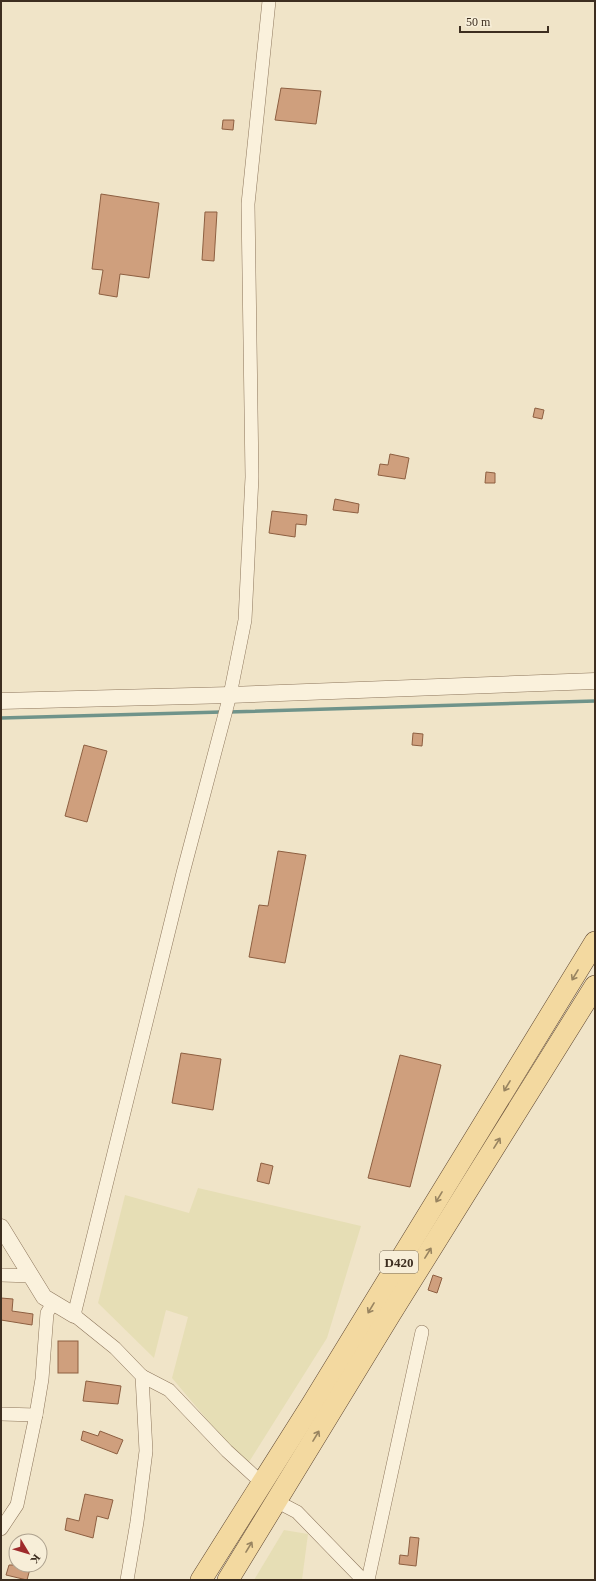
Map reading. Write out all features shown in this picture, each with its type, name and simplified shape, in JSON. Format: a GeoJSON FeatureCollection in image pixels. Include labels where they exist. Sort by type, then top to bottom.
{"type":"FeatureCollection","features":[{"type":"Feature","properties":{"kind":"main road","name":"D420"},"geometry":{"type":"LineString","coordinates":[[201,1580],[595,942]]}},
{"type":"Feature","properties":{"kind":"main road","name":"D420"},"geometry":{"type":"LineString","coordinates":[[228,1580],[595,986]]}},
{"type":"Feature","properties":{"kind":"street"},"geometry":{"type":"LineString","coordinates":[[74,1315],[181,880],[230,695],[245,620],[252,477],[248,204],[269,1]]}},
{"type":"Feature","properties":{"kind":"street"},"geometry":{"type":"LineString","coordinates":[[1,701],[230,695],[595,681]]}},
{"type":"Feature","properties":{"kind":"street"},"geometry":{"type":"LineString","coordinates":[[1,1227],[44,1297],[74,1315],[115,1348],[142,1376],[169,1390],[227,1451],[262,1483]]}},
{"type":"Feature","properties":{"kind":"street"},"geometry":{"type":"LineString","coordinates":[[1,1275],[32,1276]]}},
{"type":"Feature","properties":{"kind":"street"},"geometry":{"type":"LineString","coordinates":[[1,1528],[17,1505],[42,1379],[47,1313],[53,1303]]}},
{"type":"Feature","properties":{"kind":"street"},"geometry":{"type":"LineString","coordinates":[[368,1580],[422,1332]]}},
{"type":"Feature","properties":{"kind":"street"},"geometry":{"type":"LineString","coordinates":[[127,1580],[137,1522],[146,1451],[142,1376]]}},
{"type":"Feature","properties":{"kind":"street"},"geometry":{"type":"LineString","coordinates":[[1,1414],[36,1415]]}},
{"type":"Feature","properties":{"kind":"street"},"geometry":{"type":"LineString","coordinates":[[276,1501],[297,1512],[363,1580]]}},
{"type":"Feature","properties":{"kind":"shaded area"},"geometry":{"type":"Polygon","coordinates":[[[198,1188],[361,1226],[327,1338],[249,1462],[226,1442],[172,1378],[188,1317],[166,1310],[154,1358],[98,1303],[125,1195],[189,1213],[198,1188]]]}},
{"type":"Feature","properties":{"kind":"shaded area"},"geometry":{"type":"Polygon","coordinates":[[[284,1530],[308,1534],[302,1580],[254,1580],[284,1530]]]}},
{"type":"Feature","properties":{"kind":"building"},"geometry":{"type":"Polygon","coordinates":[[[281,88],[321,91],[316,124],[275,120],[281,88]]]}},
{"type":"Feature","properties":{"kind":"building"},"geometry":{"type":"Polygon","coordinates":[[[223,120],[234,120],[233,130],[222,129],[223,120]]]}},
{"type":"Feature","properties":{"kind":"building"},"geometry":{"type":"Polygon","coordinates":[[[101,194],[159,203],[149,278],[120,274],[117,297],[99,294],[103,270],[92,269],[101,194]]]}},
{"type":"Feature","properties":{"kind":"building"},"geometry":{"type":"Polygon","coordinates":[[[205,212],[217,212],[214,261],[202,260],[205,212]]]}},
{"type":"Feature","properties":{"kind":"building"},"geometry":{"type":"Polygon","coordinates":[[[535,408],[544,410],[542,419],[533,417],[535,408]]]}},
{"type":"Feature","properties":{"kind":"building"},"geometry":{"type":"Polygon","coordinates":[[[390,454],[409,458],[405,479],[378,475],[380,464],[388,465],[390,454]]]}},
{"type":"Feature","properties":{"kind":"building"},"geometry":{"type":"Polygon","coordinates":[[[486,472],[495,473],[495,483],[485,483],[486,472]]]}},
{"type":"Feature","properties":{"kind":"building"},"geometry":{"type":"Polygon","coordinates":[[[335,499],[359,504],[358,513],[333,510],[335,499]]]}},
{"type":"Feature","properties":{"kind":"building"},"geometry":{"type":"Polygon","coordinates":[[[272,511],[307,515],[306,525],[296,524],[295,537],[269,533],[272,511]]]}},
{"type":"Feature","properties":{"kind":"building"},"geometry":{"type":"Polygon","coordinates":[[[413,733],[423,734],[422,746],[412,745],[413,733]]]}},
{"type":"Feature","properties":{"kind":"building"},"geometry":{"type":"Polygon","coordinates":[[[84,745],[107,751],[87,822],[65,816],[84,745]]]}},
{"type":"Feature","properties":{"kind":"building"},"geometry":{"type":"Polygon","coordinates":[[[278,851],[306,855],[285,963],[249,957],[259,905],[268,906],[278,851]]]}},
{"type":"Feature","properties":{"kind":"building"},"geometry":{"type":"Polygon","coordinates":[[[181,1053],[221,1059],[213,1110],[172,1103],[181,1053]]]}},
{"type":"Feature","properties":{"kind":"building"},"geometry":{"type":"Polygon","coordinates":[[[400,1055],[441,1065],[410,1187],[368,1178],[400,1055]]]}},
{"type":"Feature","properties":{"kind":"building"},"geometry":{"type":"Polygon","coordinates":[[[261,1163],[273,1166],[269,1184],[257,1181],[261,1163]]]}},
{"type":"Feature","properties":{"kind":"building"},"geometry":{"type":"Polygon","coordinates":[[[433,1275],[442,1278],[437,1293],[428,1290],[433,1275]]]}},
{"type":"Feature","properties":{"kind":"building"},"geometry":{"type":"Polygon","coordinates":[[[1,1298],[13,1299],[12,1311],[33,1314],[32,1325],[1,1320],[1,1298]]]}},
{"type":"Feature","properties":{"kind":"building"},"geometry":{"type":"Polygon","coordinates":[[[58,1341],[78,1341],[78,1373],[58,1373],[58,1341]]]}},
{"type":"Feature","properties":{"kind":"building"},"geometry":{"type":"Polygon","coordinates":[[[86,1381],[121,1386],[118,1404],[83,1401],[86,1381]]]}},
{"type":"Feature","properties":{"kind":"building"},"geometry":{"type":"Polygon","coordinates":[[[83,1431],[98,1436],[100,1431],[123,1440],[117,1454],[81,1440],[83,1431]]]}},
{"type":"Feature","properties":{"kind":"building"},"geometry":{"type":"Polygon","coordinates":[[[85,1494],[113,1500],[108,1519],[97,1516],[93,1538],[65,1530],[67,1518],[79,1521],[85,1494]]]}},
{"type":"Feature","properties":{"kind":"building"},"geometry":{"type":"Polygon","coordinates":[[[410,1537],[419,1538],[416,1566],[399,1564],[400,1555],[408,1556],[410,1537]]]}},
{"type":"Feature","properties":{"kind":"building"},"geometry":{"type":"Polygon","coordinates":[[[8,1568],[8,1573],[29,1573],[27,1580],[6,1575],[8,1568]]]}},
{"type":"Feature","properties":{"kind":"waterway"},"geometry":{"type":"LineString","coordinates":[[228,712],[595,701]]}},
{"type":"Feature","properties":{"kind":"waterway"},"geometry":{"type":"LineString","coordinates":[[1,718],[222,712]]}}]}
